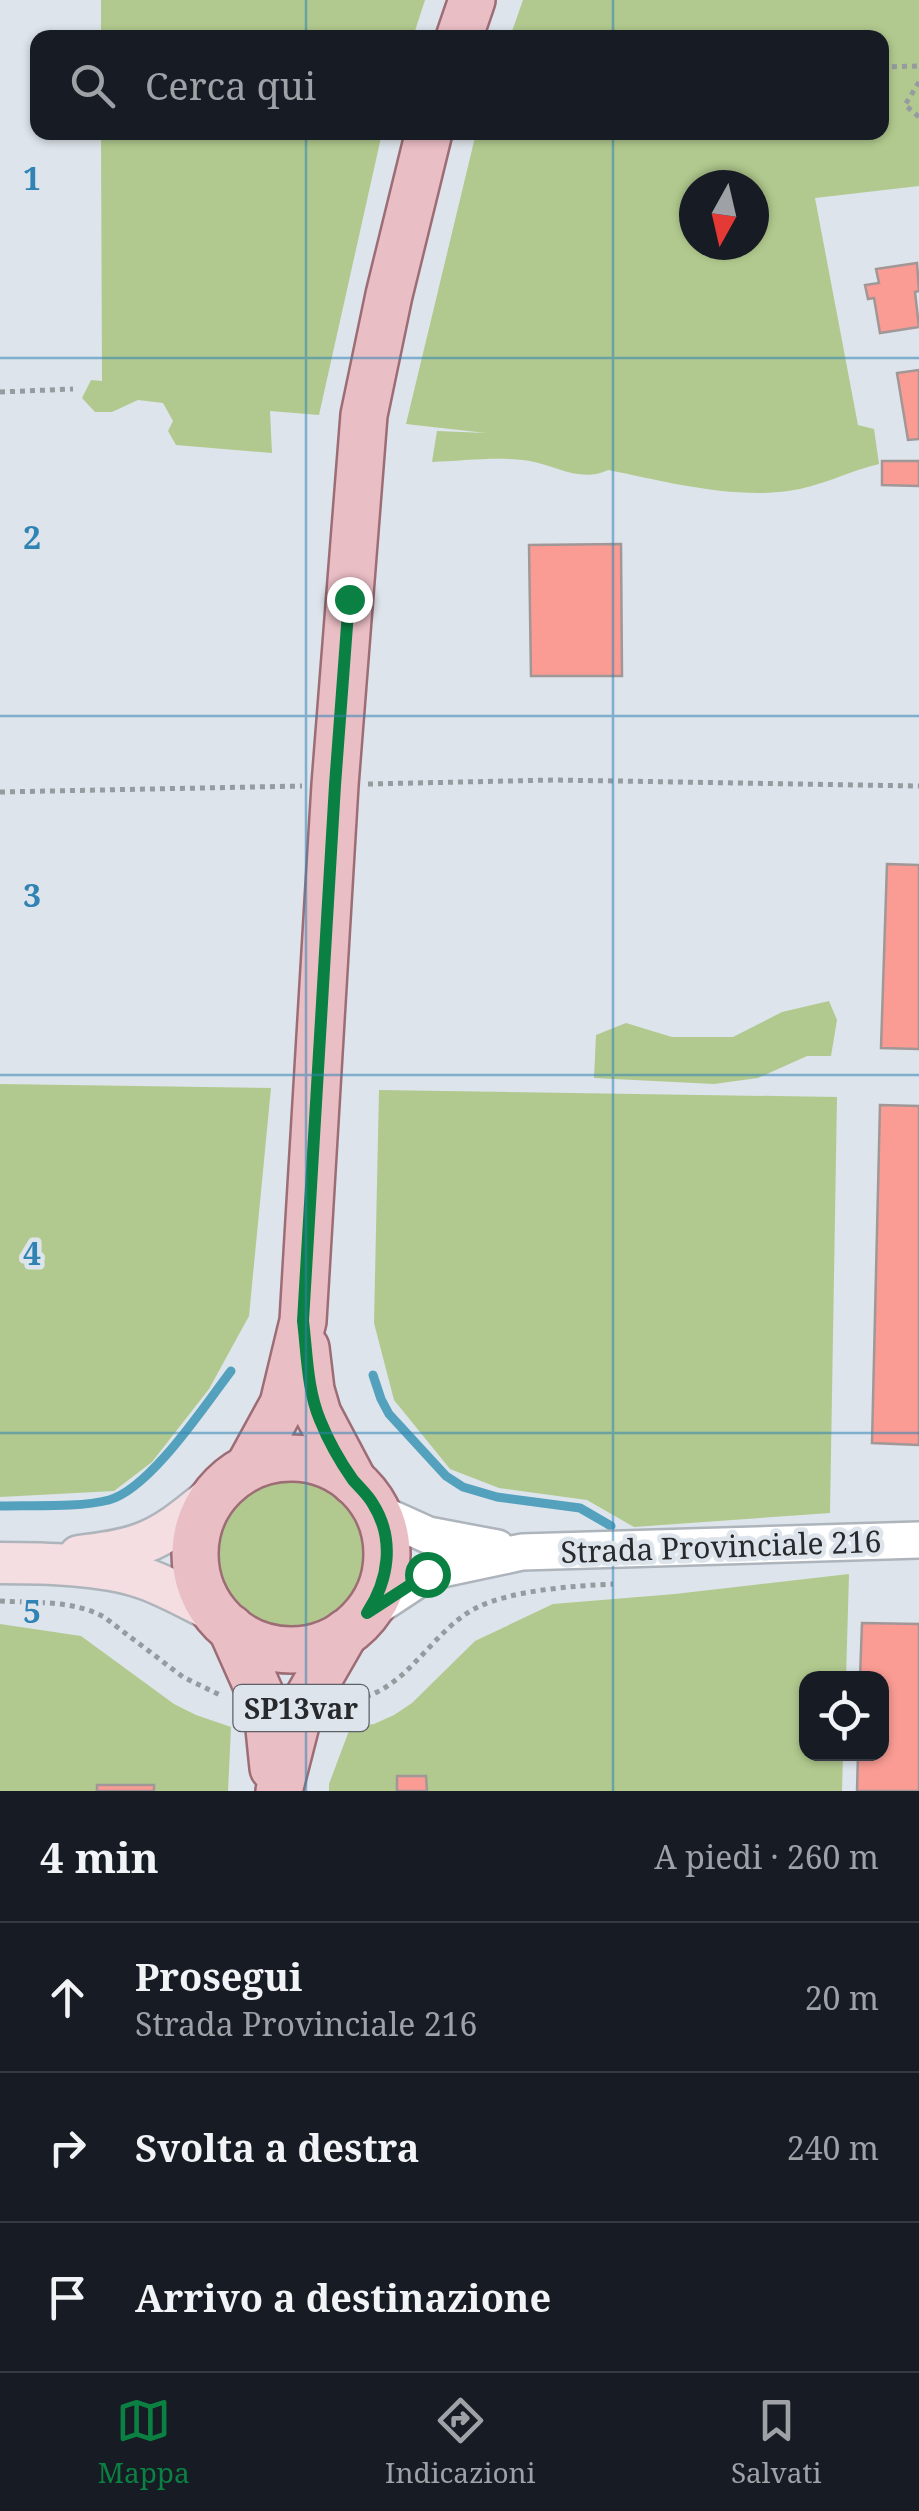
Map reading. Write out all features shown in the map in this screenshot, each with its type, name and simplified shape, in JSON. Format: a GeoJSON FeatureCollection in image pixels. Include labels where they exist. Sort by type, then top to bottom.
{"type":"FeatureCollection","features":[{"type":"Feature","properties":{"kind":"main road"},"geometry":{"type":"LineString","coordinates":[[462,30],[472,0]]}},
{"type":"Feature","properties":{"kind":"main road","name":"SP13var"},"geometry":{"type":"LineString","coordinates":[[276,1791],[299,1712],[379,1593],[386,1564],[385,1534],[318,1414],[311,1390],[303,1321],[335,785],[364,414],[427,140]]}},
{"type":"Feature","properties":{"kind":"main road","name":"SP13var"},"geometry":{"type":"LineString","coordinates":[[276,1791],[267,1709],[223,1620],[200,1585],[195,1555],[205,1511],[233,1480],[283,1404],[303,1321]]}},
{"type":"Feature","properties":{"kind":"main road"},"geometry":{"type":"LineString","coordinates":[[0,1563],[41,1562],[124,1549],[148,1541],[177,1524],[233,1480],[276,1459],[299,1458],[329,1466],[366,1497]]}},
{"type":"Feature","properties":{"kind":"main road"},"geometry":{"type":"LineString","coordinates":[[41,1562],[139,1576],[223,1620]]}},
{"type":"Feature","properties":{"kind":"main road","name":"SP13var"},"geometry":{"type":"LineString","coordinates":[[223,1620],[257,1643],[286,1649],[317,1646],[356,1623]]}},
{"type":"Feature","properties":{"kind":"street","name":"Strada Provinciale 216"},"geometry":{"type":"LineString","coordinates":[[366,1497],[419,1532],[522,1552]]}},
{"type":"Feature","properties":{"kind":"street","name":"Strada Provinciale 216"},"geometry":{"type":"LineString","coordinates":[[356,1623],[417,1580],[438,1570],[522,1552],[919,1540]]}},
{"type":"Feature","properties":{"kind":"path"},"geometry":{"type":"LineString","coordinates":[[889,68],[918,68]]}},
{"type":"Feature","properties":{"kind":"path"},"geometry":{"type":"LineString","coordinates":[[919,82],[905,105],[919,117]]}},
{"type":"Feature","properties":{"kind":"path"},"geometry":{"type":"LineString","coordinates":[[0,392],[73,389]]}},
{"type":"Feature","properties":{"kind":"path"},"geometry":{"type":"LineString","coordinates":[[400,783],[555,780],[919,786]]}},
{"type":"Feature","properties":{"kind":"path"},"geometry":{"type":"LineString","coordinates":[[0,792],[282,786]]}},
{"type":"Feature","properties":{"kind":"green space"},"geometry":{"type":"Polygon","coordinates":[[[101,0],[425,0],[415,30],[101,30],[101,0]]]}},
{"type":"Feature","properties":{"kind":"green space"},"geometry":{"type":"Polygon","coordinates":[[[523,0],[919,0],[919,186],[815,198],[858,425],[874,429],[879,464],[812,486],[744,493],[608,470],[579,474],[519,460],[432,462],[437,431],[486,433],[406,424],[474,140],[889,140],[889,30],[512,30],[523,0]]]}},
{"type":"Feature","properties":{"kind":"green space"},"geometry":{"type":"Polygon","coordinates":[[[101,140],[380,140],[319,415],[270,411],[272,453],[176,445],[168,431],[173,421],[163,403],[138,400],[112,412],[95,412],[82,398],[91,380],[102,381],[101,140]]]}},
{"type":"Feature","properties":{"kind":"green space"},"geometry":{"type":"Polygon","coordinates":[[[829,1001],[837,1020],[831,1056],[807,1056],[758,1078],[714,1084],[594,1078],[596,1035],[626,1023],[672,1037],[733,1037],[782,1012],[829,1001]]]}},
{"type":"Feature","properties":{"kind":"green space"},"geometry":{"type":"Polygon","coordinates":[[[0,1084],[271,1088],[249,1316],[209,1389],[152,1462],[114,1491],[0,1497],[0,1084]]]}},
{"type":"Feature","properties":{"kind":"green space"},"geometry":{"type":"Polygon","coordinates":[[[379,1090],[837,1097],[830,1513],[634,1527],[587,1500],[499,1488],[450,1469],[394,1400],[374,1323],[379,1090]]]}},
{"type":"Feature","properties":{"kind":"green space"},"geometry":{"type":"Polygon","coordinates":[[[291,1473],[322,1480],[348,1497],[365,1523],[372,1554],[365,1585],[348,1611],[322,1628],[291,1635],[260,1628],[234,1611],[217,1585],[210,1554],[217,1523],[234,1497],[260,1480],[291,1473]]]}},
{"type":"Feature","properties":{"kind":"green space"},"geometry":{"type":"Polygon","coordinates":[[[849,1574],[846,1671],[799,1671],[799,1761],[843,1761],[842,1791],[329,1791],[350,1728],[374,1724],[412,1703],[475,1641],[553,1604],[849,1574]]]}},
{"type":"Feature","properties":{"kind":"green space"},"geometry":{"type":"Polygon","coordinates":[[[0,1624],[81,1636],[174,1704],[231,1727],[228,1791],[0,1791],[0,1624]]]}},
{"type":"Feature","properties":{"kind":"building"},"geometry":{"type":"Polygon","coordinates":[[[917,263],[919,327],[880,333],[874,298],[868,299],[865,285],[879,283],[876,269],[917,263]]]}},
{"type":"Feature","properties":{"kind":"building"},"geometry":{"type":"Polygon","coordinates":[[[919,370],[919,439],[908,440],[897,373],[919,370]]]}},
{"type":"Feature","properties":{"kind":"building"},"geometry":{"type":"Polygon","coordinates":[[[882,461],[919,461],[919,486],[882,485],[882,461]]]}},
{"type":"Feature","properties":{"kind":"building"},"geometry":{"type":"Polygon","coordinates":[[[621,544],[622,676],[531,676],[529,545],[621,544]]]}},
{"type":"Feature","properties":{"kind":"building"},"geometry":{"type":"Polygon","coordinates":[[[887,864],[919,865],[919,1049],[881,1048],[887,864]]]}},
{"type":"Feature","properties":{"kind":"building"},"geometry":{"type":"Polygon","coordinates":[[[880,1105],[919,1106],[919,1445],[872,1443],[880,1105]]]}},
{"type":"Feature","properties":{"kind":"building"},"geometry":{"type":"Polygon","coordinates":[[[862,1623],[919,1624],[919,1791],[857,1791],[858,1761],[889,1761],[889,1671],[860,1671],[862,1623]]]}},
{"type":"Feature","properties":{"kind":"building"},"geometry":{"type":"Polygon","coordinates":[[[397,1776],[426,1776],[427,1791],[397,1791],[397,1776]]]}},
{"type":"Feature","properties":{"kind":"building"},"geometry":{"type":"Polygon","coordinates":[[[97,1785],[154,1785],[154,1791],[97,1791],[97,1785]]]}},
{"type":"Feature","properties":{"kind":"waterway"},"geometry":{"type":"LineString","coordinates":[[0,1506],[83,1504],[125,1493],[176,1444],[231,1371]]}},
{"type":"Feature","properties":{"kind":"waterway"},"geometry":{"type":"LineString","coordinates":[[373,1375],[389,1414],[446,1476],[463,1487],[497,1497],[580,1508],[611,1526]]}},
{"type":"Feature","properties":{"kind":"route"},"geometry":{"type":"LineString","coordinates":[[349,599],[303,1321],[311,1390],[324,1430],[354,1482],[374,1505],[385,1534],[386,1572],[367,1613],[427,1574]]}}]}
